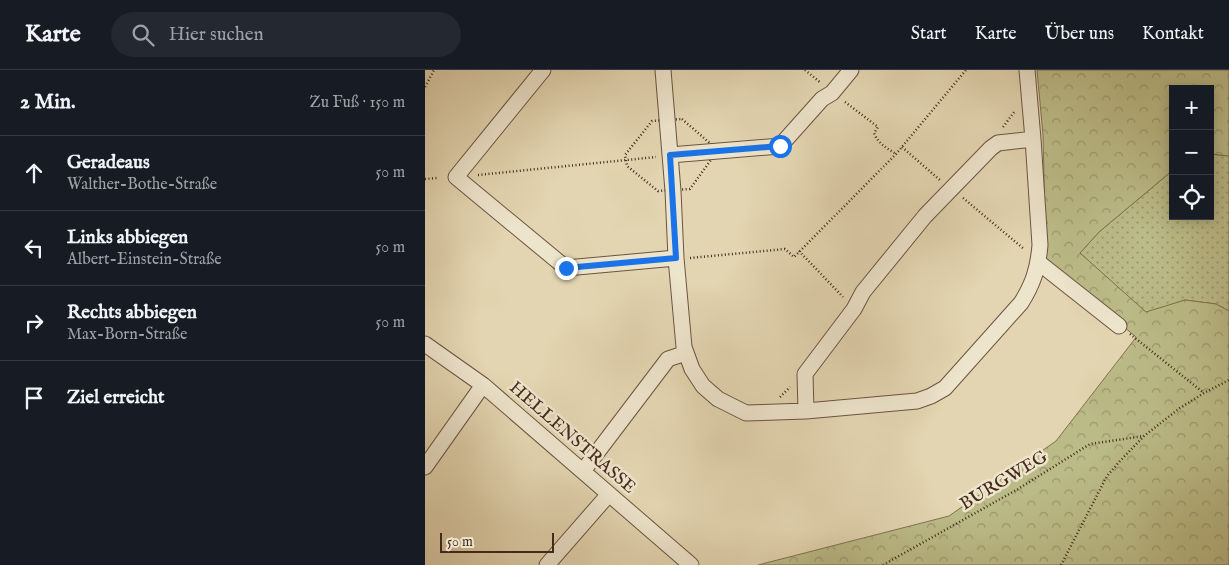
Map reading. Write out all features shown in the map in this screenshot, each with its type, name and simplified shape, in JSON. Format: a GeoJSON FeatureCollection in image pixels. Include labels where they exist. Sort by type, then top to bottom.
{"type":"FeatureCollection","features":[{"type":"Feature","properties":{"kind":"street"},"geometry":{"type":"LineString","coordinates":[[543,70],[456,178],[566,268],[676,258]]}},
{"type":"Feature","properties":{"kind":"street"},"geometry":{"type":"LineString","coordinates":[[663,70],[684,347],[692,369],[703,386],[718,399],[746,413],[806,411],[917,401],[931,396],[945,388],[1021,304],[1030,288],[1038,262],[1039,246],[1027,70]]}},
{"type":"Feature","properties":{"kind":"street"},"geometry":{"type":"LineString","coordinates":[[670,155],[780,146],[823,99],[832,93],[851,70]]}},
{"type":"Feature","properties":{"kind":"street"},"geometry":{"type":"LineString","coordinates":[[806,411],[805,374],[854,309],[863,292],[925,216],[998,143],[1033,139]]}},
{"type":"Feature","properties":{"kind":"street"},"geometry":{"type":"LineString","coordinates":[[1038,262],[1119,326]]}},
{"type":"Feature","properties":{"kind":"street","name":"HELLENSTRASSE"},"geometry":{"type":"LineString","coordinates":[[425,344],[483,385],[691,565]]}},
{"type":"Feature","properties":{"kind":"street"},"geometry":{"type":"LineString","coordinates":[[583,471],[668,359],[686,353]]}},
{"type":"Feature","properties":{"kind":"street"},"geometry":{"type":"LineString","coordinates":[[425,467],[483,385]]}},
{"type":"Feature","properties":{"kind":"street"},"geometry":{"type":"LineString","coordinates":[[547,565],[609,494]]}},
{"type":"Feature","properties":{"kind":"path"},"geometry":{"type":"LineString","coordinates":[[425,88],[434,70]]}},
{"type":"Feature","properties":{"kind":"path"},"geometry":{"type":"LineString","coordinates":[[805,70],[832,93]]}},
{"type":"Feature","properties":{"kind":"path"},"geometry":{"type":"LineString","coordinates":[[676,258],[697,258],[785,248],[794,257],[902,148],[966,70]]}},
{"type":"Feature","properties":{"kind":"path"},"geometry":{"type":"LineString","coordinates":[[998,143],[1000,131],[1024,99],[1029,96]]}},
{"type":"Feature","properties":{"kind":"path"},"geometry":{"type":"LineString","coordinates":[[852,107],[878,127],[874,133],[877,140],[896,154]]}},
{"type":"Feature","properties":{"kind":"path"},"geometry":{"type":"LineString","coordinates":[[902,148],[930,172]]}},
{"type":"Feature","properties":{"kind":"path"},"geometry":{"type":"LineString","coordinates":[[456,178],[670,155]]}},
{"type":"Feature","properties":{"kind":"path"},"geometry":{"type":"LineString","coordinates":[[425,179],[437,178]]}},
{"type":"Feature","properties":{"kind":"path"},"geometry":{"type":"LineString","coordinates":[[967,202],[1020,246]]}},
{"type":"Feature","properties":{"kind":"path"},"geometry":{"type":"LineString","coordinates":[[799,251],[854,309]]}},
{"type":"Feature","properties":{"kind":"path"},"geometry":{"type":"LineString","coordinates":[[1119,326],[1203,393]]}},
{"type":"Feature","properties":{"kind":"path"},"geometry":{"type":"LineString","coordinates":[[768,412],[799,378],[805,374]]}},
{"type":"Feature","properties":{"kind":"path"},"geometry":{"type":"LineString","coordinates":[[1061,565],[1107,476],[1144,436],[1180,408],[1203,393],[1229,380]]}},
{"type":"Feature","properties":{"kind":"path","name":"BURGWEG"},"geometry":{"type":"LineString","coordinates":[[883,565],[1018,489],[1090,444],[1144,436]]}},
{"type":"Feature","properties":{"kind":"green space"},"geometry":{"type":"Polygon","coordinates":[[[1037,70],[1229,70],[1229,156],[1214,154],[1214,85],[1169,85],[1169,173],[1099,232],[1080,253],[1146,312],[1185,300],[1216,304],[1229,311],[1229,565],[758,565],[949,516],[1056,441],[1136,337],[1045,261],[1043,135],[1037,70]]]}},
{"type":"Feature","properties":{"kind":"green space"},"geometry":{"type":"Polygon","coordinates":[[[1214,154],[1229,156],[1229,311],[1216,304],[1185,300],[1146,313],[1080,253],[1099,232],[1169,173],[1169,220],[1214,220],[1214,154]]]}},
{"type":"Feature","properties":{"kind":"route"},"geometry":{"type":"LineString","coordinates":[[566,268],[676,258],[670,155],[780,146]]}}]}
